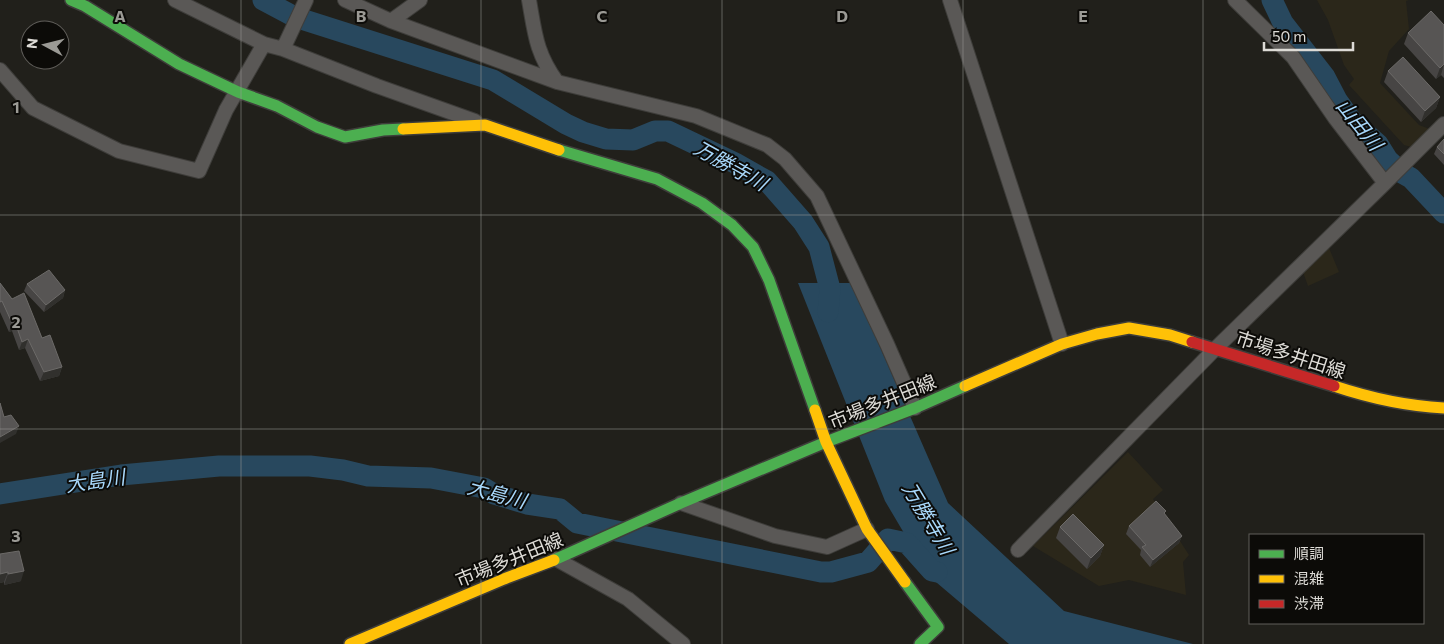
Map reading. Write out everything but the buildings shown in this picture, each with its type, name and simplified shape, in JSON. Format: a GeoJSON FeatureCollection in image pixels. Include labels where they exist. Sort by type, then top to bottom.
{"type":"FeatureCollection","features":[{"type":"Feature","properties":{"kind":"street"},"geometry":{"type":"LineString","coordinates":[[71,0],[93,10],[179,64],[238,92],[277,106],[317,127],[345,137],[383,130],[486,125]]}},
{"type":"Feature","properties":{"kind":"street"},"geometry":{"type":"LineString","coordinates":[[175,0],[264,44],[283,49],[377,86],[585,159],[624,168],[657,179],[702,204],[732,225],[753,247],[769,280],[830,440],[867,529],[938,626],[920,644]]}},
{"type":"Feature","properties":{"kind":"street"},"geometry":{"type":"LineString","coordinates":[[283,49],[306,0]]}},
{"type":"Feature","properties":{"kind":"street"},"geometry":{"type":"LineString","coordinates":[[345,0],[391,20],[557,82],[696,116],[767,145],[785,159],[817,196],[887,344],[909,410]]}},
{"type":"Feature","properties":{"kind":"street"},"geometry":{"type":"LineString","coordinates":[[391,20],[420,0]]}},
{"type":"Feature","properties":{"kind":"street"},"geometry":{"type":"LineString","coordinates":[[528,0],[537,45],[547,68],[557,82]]}},
{"type":"Feature","properties":{"kind":"street"},"geometry":{"type":"LineString","coordinates":[[950,0],[1062,344]]}},
{"type":"Feature","properties":{"kind":"street"},"geometry":{"type":"LineString","coordinates":[[1235,0],[1293,57],[1335,118],[1387,182]]}},
{"type":"Feature","properties":{"kind":"street"},"geometry":{"type":"LineString","coordinates":[[0,70],[33,108],[42,113],[118,151],[199,171],[226,110],[264,44]]}},
{"type":"Feature","properties":{"kind":"street"},"geometry":{"type":"LineString","coordinates":[[1018,550],[1214,349],[1387,182],[1444,124]]}},
{"type":"Feature","properties":{"kind":"street","name":"市場多井田線"},"geometry":{"type":"LineString","coordinates":[[350,644],[556,559],[830,440],[909,410],[1062,344],[1097,334],[1129,328],[1170,334],[1366,397],[1412,406],[1444,408]]}},
{"type":"Feature","properties":{"kind":"street"},"geometry":{"type":"LineString","coordinates":[[681,504],[775,536],[827,547],[867,529]]}},
{"type":"Feature","properties":{"kind":"street"},"geometry":{"type":"LineString","coordinates":[[556,559],[628,599],[683,644]]}},
{"type":"Feature","properties":{"kind":"shaded area"},"geometry":{"type":"Polygon","coordinates":[[[1317,0],[1409,0],[1406,1],[1409,29],[1389,51],[1380,83],[1419,125],[1432,130],[1415,148],[1404,145],[1349,85],[1354,79],[1344,65],[1328,20],[1317,0]]]}},
{"type":"Feature","properties":{"kind":"shaded area"},"geometry":{"type":"Polygon","coordinates":[[[1329,248],[1339,272],[1308,286],[1303,272],[1329,248]]]}},
{"type":"Feature","properties":{"kind":"shaded area"},"geometry":{"type":"Polygon","coordinates":[[[1128,452],[1163,490],[1153,499],[1189,555],[1183,562],[1186,595],[1129,580],[1099,586],[1033,546],[1128,452]]]}},
{"type":"Feature","properties":{"kind":"water"},"geometry":{"type":"Polygon","coordinates":[[[798,283],[852,283],[948,503],[1064,611],[1193,644],[1009,644],[930,577],[885,501],[798,283]]]}},
{"type":"Feature","properties":{"kind":"waterway","name":"万勝寺川"},"geometry":{"type":"LineString","coordinates":[[263,0],[295,17],[493,80],[566,124],[583,132],[606,139],[633,140],[655,131],[668,131],[735,163],[767,181],[803,222],[819,247],[830,289],[828,312]]}},
{"type":"Feature","properties":{"kind":"waterway","name":"山田川"},"geometry":{"type":"LineString","coordinates":[[1272,0],[1283,23],[1325,77],[1337,100],[1352,121],[1378,144],[1388,160],[1402,173],[1411,178],[1444,213]]}},
{"type":"Feature","properties":{"kind":"waterway","name":"大島川"},"geometry":{"type":"LineString","coordinates":[[0,494],[121,475],[219,466],[310,466],[343,470],[368,476],[431,478],[484,488],[494,494],[527,504],[560,509],[577,523],[821,572],[831,572],[868,562],[888,539],[907,543],[932,571],[937,572]]}},
{"type":"Feature","properties":{"kind":"traffic: fast"},"geometry":{"type":"LineString","coordinates":[[71,0],[85,6],[179,64],[238,92],[277,106],[317,127],[345,137],[383,130],[403,129]]}},
{"type":"Feature","properties":{"kind":"traffic: fast"},"geometry":{"type":"LineString","coordinates":[[559,150],[657,179],[702,203],[732,225],[753,247],[769,280],[815,410]]}},
{"type":"Feature","properties":{"kind":"traffic: fast"},"geometry":{"type":"LineString","coordinates":[[554,560],[681,503],[965,386]]}},
{"type":"Feature","properties":{"kind":"traffic: fast"},"geometry":{"type":"LineString","coordinates":[[905,582],[938,627],[920,644]]}},
{"type":"Feature","properties":{"kind":"traffic: slow"},"geometry":{"type":"LineString","coordinates":[[403,129],[485,125],[559,150]]}},
{"type":"Feature","properties":{"kind":"traffic: slow"},"geometry":{"type":"LineString","coordinates":[[965,386],[1062,344],[1097,334],[1129,328],[1170,335],[1192,342]]}},
{"type":"Feature","properties":{"kind":"traffic: slow"},"geometry":{"type":"LineString","coordinates":[[1334,386],[1388,401],[1444,408]]}},
{"type":"Feature","properties":{"kind":"traffic: slow"},"geometry":{"type":"LineString","coordinates":[[815,410],[826,442],[867,529],[905,582]]}},
{"type":"Feature","properties":{"kind":"traffic: slow"},"geometry":{"type":"LineString","coordinates":[[350,644],[554,560]]}},
{"type":"Feature","properties":{"kind":"traffic: jam"},"geometry":{"type":"LineString","coordinates":[[1192,342],[1334,386]]}}]}
